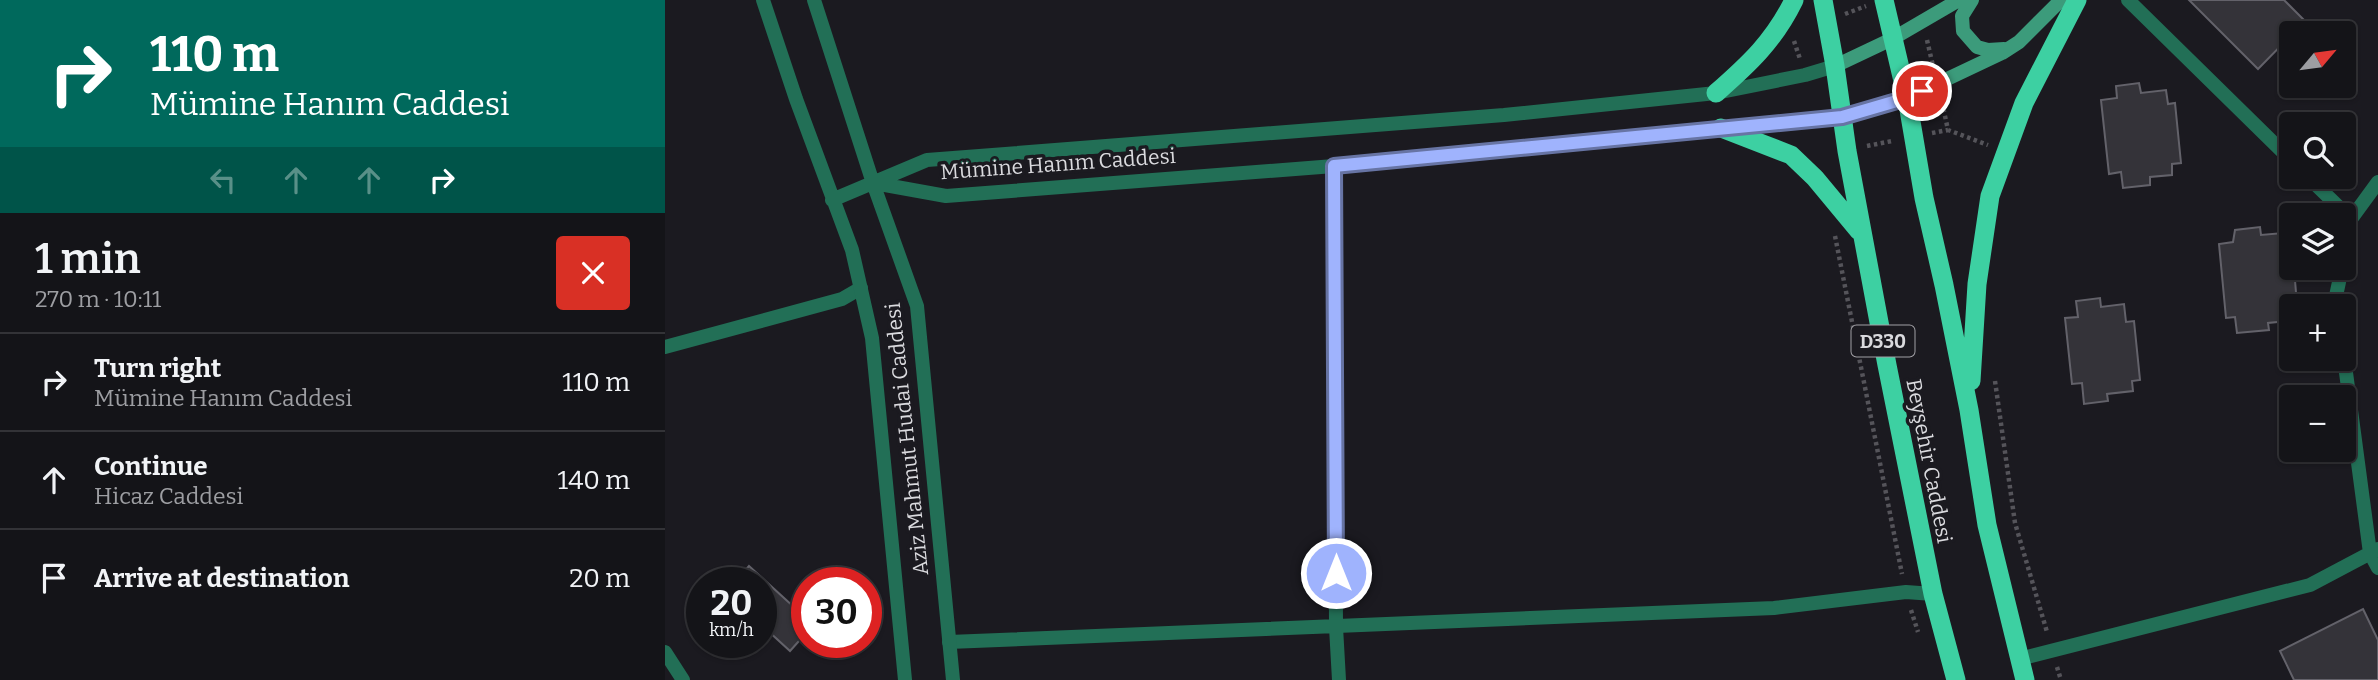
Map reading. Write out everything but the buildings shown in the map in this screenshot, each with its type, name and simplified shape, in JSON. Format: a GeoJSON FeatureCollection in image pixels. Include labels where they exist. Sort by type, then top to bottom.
{"type":"FeatureCollection","features":[{"type":"Feature","properties":{"kind":"highway"},"geometry":{"type":"LineString","coordinates":[[1716,93],[1758,55],[1781,25],[1794,0]]}},
{"type":"Feature","properties":{"kind":"highway","name":"Beyşehir Caddesi"},"geometry":{"type":"LineString","coordinates":[[1823,0],[1847,151],[1933,594],[1956,680]]}},
{"type":"Feature","properties":{"kind":"highway"},"geometry":{"type":"LineString","coordinates":[[1884,0],[1907,98],[1912,137],[1969,410],[1987,525],[2025,680]]}},
{"type":"Feature","properties":{"kind":"highway"},"geometry":{"type":"LineString","coordinates":[[1969,410],[1977,284],[1990,196],[2024,103],[2077,0]]}},
{"type":"Feature","properties":{"kind":"highway"},"geometry":{"type":"LineString","coordinates":[[1721,128],[1791,155],[1823,186],[1863,235]]}},
{"type":"Feature","properties":{"kind":"main road"},"geometry":{"type":"LineString","coordinates":[[1835,66],[1892,39],[1959,0]]}},
{"type":"Feature","properties":{"kind":"main road"},"geometry":{"type":"LineString","coordinates":[[1972,0],[1962,16],[1963,31],[1971,42],[1988,50],[2009,48]]}},
{"type":"Feature","properties":{"kind":"main road"},"geometry":{"type":"LineString","coordinates":[[1842,117],[1907,98],[2009,48],[2061,0]]}},
{"type":"Feature","properties":{"kind":"street","name":"Aziz Mahmut Hudai Caddesi"},"geometry":{"type":"LineString","coordinates":[[763,0],[852,250],[872,338],[905,680]]}},
{"type":"Feature","properties":{"kind":"street","name":"Aziz Mahmut Hudai Caddesi"},"geometry":{"type":"LineString","coordinates":[[814,0],[873,183],[917,306],[953,680]]}},
{"type":"Feature","properties":{"kind":"street"},"geometry":{"type":"LineString","coordinates":[[2128,0],[2279,148]]}},
{"type":"Feature","properties":{"kind":"street","name":"Mümine Hanım Caddesi"},"geometry":{"type":"LineString","coordinates":[[873,183],[927,160],[1504,115],[1716,93],[1805,75],[1835,66]]}},
{"type":"Feature","properties":{"kind":"street","name":"Mümine Hanım Caddesi"},"geometry":{"type":"LineString","coordinates":[[873,183],[946,196],[1334,166],[1842,117]]}},
{"type":"Feature","properties":{"kind":"street"},"geometry":{"type":"LineString","coordinates":[[1334,166],[1336,627],[1339,680]]}},
{"type":"Feature","properties":{"kind":"street"},"geometry":{"type":"LineString","coordinates":[[2356,212],[2378,182]]}},
{"type":"Feature","properties":{"kind":"street"},"geometry":{"type":"LineString","coordinates":[[832,200],[873,183]]}},
{"type":"Feature","properties":{"kind":"street"},"geometry":{"type":"LineString","coordinates":[[2320,189],[2335,203]]}},
{"type":"Feature","properties":{"kind":"street"},"geometry":{"type":"LineString","coordinates":[[665,347],[842,299],[861,288]]}},
{"type":"Feature","properties":{"kind":"street"},"geometry":{"type":"LineString","coordinates":[[2346,371],[2378,568]]}},
{"type":"Feature","properties":{"kind":"street"},"geometry":{"type":"LineString","coordinates":[[2019,659],[2310,585],[2374,551]]}},
{"type":"Feature","properties":{"kind":"street"},"geometry":{"type":"LineString","coordinates":[[949,642],[1774,608],[1906,592],[1933,594]]}},
{"type":"Feature","properties":{"kind":"street"},"geometry":{"type":"LineString","coordinates":[[665,652],[683,680]]}},
{"type":"Feature","properties":{"kind":"path"},"geometry":{"type":"LineString","coordinates":[[1781,25],[1791,35],[1805,75]]}},
{"type":"Feature","properties":{"kind":"path"},"geometry":{"type":"LineString","coordinates":[[1847,151],[1948,130]]}},
{"type":"Feature","properties":{"kind":"path"},"geometry":{"type":"LineString","coordinates":[[1833,222],[1906,592],[1920,641]]}},
{"type":"Feature","properties":{"kind":"route"},"geometry":{"type":"LineString","coordinates":[[1336,573],[1334,166],[1842,117],[1922,91]]}}]}
